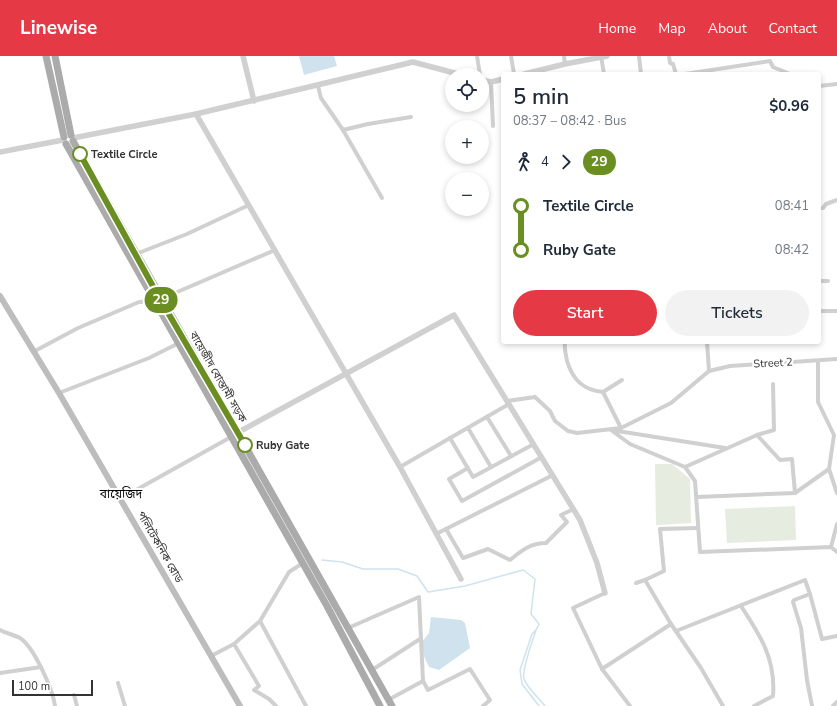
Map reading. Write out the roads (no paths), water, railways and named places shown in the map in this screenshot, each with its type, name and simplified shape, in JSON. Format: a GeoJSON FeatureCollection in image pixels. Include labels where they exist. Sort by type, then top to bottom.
{"type":"FeatureCollection","features":[{"type":"Feature","properties":{"kind":"main road","name":"বায়েজীদ বোস্তামী সড়ক"},"geometry":{"type":"LineString","coordinates":[[46,56],[68,139],[181,342],[231,437],[303,563],[380,706]]}},
{"type":"Feature","properties":{"kind":"main road","name":"বায়েজীদ বোস্তামী সড়ক"},"geometry":{"type":"LineString","coordinates":[[55,56],[68,139],[135,254],[157,300]]}},
{"type":"Feature","properties":{"kind":"main road","name":"পলিটেকনিক রোড"},"geometry":{"type":"LineString","coordinates":[[0,296],[33,352],[60,393],[240,706]]}},
{"type":"Feature","properties":{"kind":"main road","name":"বায়েজীদ বোস্তামী সড়ক"},"geometry":{"type":"LineString","coordinates":[[181,342],[238,433],[390,703]]}},
{"type":"Feature","properties":{"kind":"street"},"geometry":{"type":"LineString","coordinates":[[243,56],[254,101]]}},
{"type":"Feature","properties":{"kind":"street"},"geometry":{"type":"LineString","coordinates":[[477,56],[479,68]]}},
{"type":"Feature","properties":{"kind":"street"},"geometry":{"type":"LineString","coordinates":[[511,56],[514,72]]}},
{"type":"Feature","properties":{"kind":"street"},"geometry":{"type":"LineString","coordinates":[[564,56],[564,64]]}},
{"type":"Feature","properties":{"kind":"street"},"geometry":{"type":"LineString","coordinates":[[532,72],[603,56],[604,72]]}},
{"type":"Feature","properties":{"kind":"street"},"geometry":{"type":"LineString","coordinates":[[639,56],[641,72]]}},
{"type":"Feature","properties":{"kind":"street"},"geometry":{"type":"LineString","coordinates":[[669,56],[670,63],[673,64],[675,72]]}},
{"type":"Feature","properties":{"kind":"street"},"geometry":{"type":"LineString","coordinates":[[0,152],[196,114],[414,62],[445,70]]}},
{"type":"Feature","properties":{"kind":"street"},"geometry":{"type":"LineString","coordinates":[[699,72],[770,62],[773,67],[785,72]]}},
{"type":"Feature","properties":{"kind":"street"},"geometry":{"type":"LineString","coordinates":[[493,126],[491,82],[501,80]]}},
{"type":"Feature","properties":{"kind":"street"},"geometry":{"type":"LineString","coordinates":[[821,86],[837,84]]}},
{"type":"Feature","properties":{"kind":"street"},"geometry":{"type":"LineString","coordinates":[[318,86],[321,98],[343,130],[382,198]]}},
{"type":"Feature","properties":{"kind":"street"},"geometry":{"type":"LineString","coordinates":[[196,114],[400,467],[461,579]]}},
{"type":"Feature","properties":{"kind":"street"},"geometry":{"type":"LineString","coordinates":[[343,130],[368,124],[411,118]]}},
{"type":"Feature","properties":{"kind":"street"},"geometry":{"type":"LineString","coordinates":[[821,207],[837,200]]}},
{"type":"Feature","properties":{"kind":"street"},"geometry":{"type":"LineString","coordinates":[[135,254],[187,234],[249,206]]}},
{"type":"Feature","properties":{"kind":"street"},"geometry":{"type":"LineString","coordinates":[[33,352],[42,345],[139,302],[157,300],[274,250]]}},
{"type":"Feature","properties":{"kind":"street"},"geometry":{"type":"LineString","coordinates":[[821,281],[828,281]]}},
{"type":"Feature","properties":{"kind":"street"},"geometry":{"type":"LineString","coordinates":[[821,311],[837,311]]}},
{"type":"Feature","properties":{"kind":"street"},"geometry":{"type":"LineString","coordinates":[[120,499],[346,373],[454,315],[574,509],[589,539],[605,593],[573,608],[602,669],[630,706]]}},
{"type":"Feature","properties":{"kind":"street"},"geometry":{"type":"LineString","coordinates":[[60,393],[181,342]]}},
{"type":"Feature","properties":{"kind":"street"},"geometry":{"type":"LineString","coordinates":[[565,344],[564,350],[570,371],[586,388],[603,392],[622,380]]}},
{"type":"Feature","properties":{"kind":"street"},"geometry":{"type":"LineString","coordinates":[[400,467],[487,417],[508,402],[535,397],[550,411],[555,421],[568,431],[576,433],[621,428],[671,403],[709,371],[707,344]]}},
{"type":"Feature","properties":{"kind":"street"},"geometry":{"type":"LineString","coordinates":[[818,360],[818,402],[834,435],[829,469],[837,493]]}},
{"type":"Feature","properties":{"kind":"street","name":"Street 2"},"geometry":{"type":"LineString","coordinates":[[709,371],[730,366],[837,360]]}},
{"type":"Feature","properties":{"kind":"street"},"geometry":{"type":"LineString","coordinates":[[685,467],[725,448],[774,430],[773,384]]}},
{"type":"Feature","properties":{"kind":"street"},"geometry":{"type":"LineString","coordinates":[[603,392],[621,428]]}},
{"type":"Feature","properties":{"kind":"street"},"geometry":{"type":"LineString","coordinates":[[487,417],[511,456]]}},
{"type":"Feature","properties":{"kind":"street"},"geometry":{"type":"LineString","coordinates":[[468,428],[491,467]]}},
{"type":"Feature","properties":{"kind":"street"},"geometry":{"type":"LineString","coordinates":[[725,448],[611,430],[630,444],[685,467],[695,481],[700,552],[831,546],[837,552]]}},
{"type":"Feature","properties":{"kind":"street"},"geometry":{"type":"LineString","coordinates":[[757,435],[780,460],[792,459],[795,493]]}},
{"type":"Feature","properties":{"kind":"street"},"geometry":{"type":"LineString","coordinates":[[450,438],[473,477],[534,444]]}},
{"type":"Feature","properties":{"kind":"street"},"geometry":{"type":"LineString","coordinates":[[468,468],[449,479],[462,501],[542,457]]}},
{"type":"Feature","properties":{"kind":"street"},"geometry":{"type":"LineString","coordinates":[[697,497],[795,493],[829,469]]}},
{"type":"Feature","properties":{"kind":"street"},"geometry":{"type":"LineString","coordinates":[[436,534],[553,475]]}},
{"type":"Feature","properties":{"kind":"street"},"geometry":{"type":"LineString","coordinates":[[446,529],[463,558],[488,549],[510,560],[524,548],[536,543],[546,543],[567,522],[561,515],[574,509]]}},
{"type":"Feature","properties":{"kind":"street"},"geometry":{"type":"LineString","coordinates":[[831,546],[837,524]]}},
{"type":"Feature","properties":{"kind":"street"},"geometry":{"type":"LineString","coordinates":[[636,583],[664,571],[660,529],[698,528]]}},
{"type":"Feature","properties":{"kind":"street"},"geometry":{"type":"LineString","coordinates":[[211,656],[234,644],[260,621],[289,572],[303,563]]}},
{"type":"Feature","properties":{"kind":"street"},"geometry":{"type":"LineString","coordinates":[[645,580],[671,624],[701,668],[723,706]]}},
{"type":"Feature","properties":{"kind":"street"},"geometry":{"type":"LineString","coordinates":[[676,631],[742,606],[804,580],[806,581],[810,594],[822,640],[837,636]]}},
{"type":"Feature","properties":{"kind":"street"},"geometry":{"type":"LineString","coordinates":[[810,594],[794,600],[793,602],[801,628],[803,653],[812,706]]}},
{"type":"Feature","properties":{"kind":"street"},"geometry":{"type":"LineString","coordinates":[[348,628],[419,597],[423,682],[428,690],[470,669],[490,700],[483,706]]}},
{"type":"Feature","properties":{"kind":"street"},"geometry":{"type":"LineString","coordinates":[[742,606],[760,635],[770,657],[773,681],[773,696],[754,706]]}},
{"type":"Feature","properties":{"kind":"street"},"geometry":{"type":"LineString","coordinates":[[260,621],[306,706]]}},
{"type":"Feature","properties":{"kind":"street"},"geometry":{"type":"LineString","coordinates":[[602,669],[671,624]]}},
{"type":"Feature","properties":{"kind":"street"},"geometry":{"type":"LineString","coordinates":[[0,630],[20,638],[28,645],[41,667],[55,706]]}},
{"type":"Feature","properties":{"kind":"street"},"geometry":{"type":"LineString","coordinates":[[372,670],[420,639]]}},
{"type":"Feature","properties":{"kind":"street"},"geometry":{"type":"LineString","coordinates":[[234,644],[259,686],[254,690],[269,699],[276,706]]}},
{"type":"Feature","properties":{"kind":"street"},"geometry":{"type":"LineString","coordinates":[[0,673],[41,667]]}},
{"type":"Feature","properties":{"kind":"street"},"geometry":{"type":"LineString","coordinates":[[390,703],[423,682]]}},
{"type":"Feature","properties":{"kind":"street"},"geometry":{"type":"LineString","coordinates":[[118,683],[125,706]]}},
{"type":"Feature","properties":{"kind":"street"},"geometry":{"type":"LineString","coordinates":[[74,695],[77,706]]}},
{"type":"Feature","properties":{"kind":"street"},"geometry":{"type":"LineString","coordinates":[[833,706],[837,702]]}},
{"type":"Feature","properties":{"kind":"water"},"geometry":{"type":"Polygon","coordinates":[[[299,56],[334,56],[337,66],[304,75],[299,56]]]}},
{"type":"Feature","properties":{"kind":"water"},"geometry":{"type":"Polygon","coordinates":[[[431,617],[461,620],[465,623],[470,648],[439,670],[429,667],[422,652],[421,643],[429,633],[431,617]]]}},
{"type":"Feature","properties":{"kind":"waterway"},"geometry":{"type":"LineString","coordinates":[[322,560],[342,562],[363,569],[398,569],[417,576],[428,592],[465,586],[523,570],[535,579],[531,614],[539,624],[536,630]]}},
{"type":"Feature","properties":{"kind":"waterway"},"geometry":{"type":"LineString","coordinates":[[539,706],[522,684],[520,670],[532,634],[536,630],[524,669],[524,679],[530,689],[545,706]]}},
{"type":"Feature","properties":{"kind":"place","name":"Textile Circle"},"geometry":{"type":"Point","coordinates":[80,154]}},
{"type":"Feature","properties":{"kind":"place","name":"Ruby Gate"},"geometry":{"type":"Point","coordinates":[245,445]}},
{"type":"Feature","properties":{"kind":"district","name":"বায়েজিদ"},"geometry":{"type":"Point","coordinates":[121,494]}}]}
